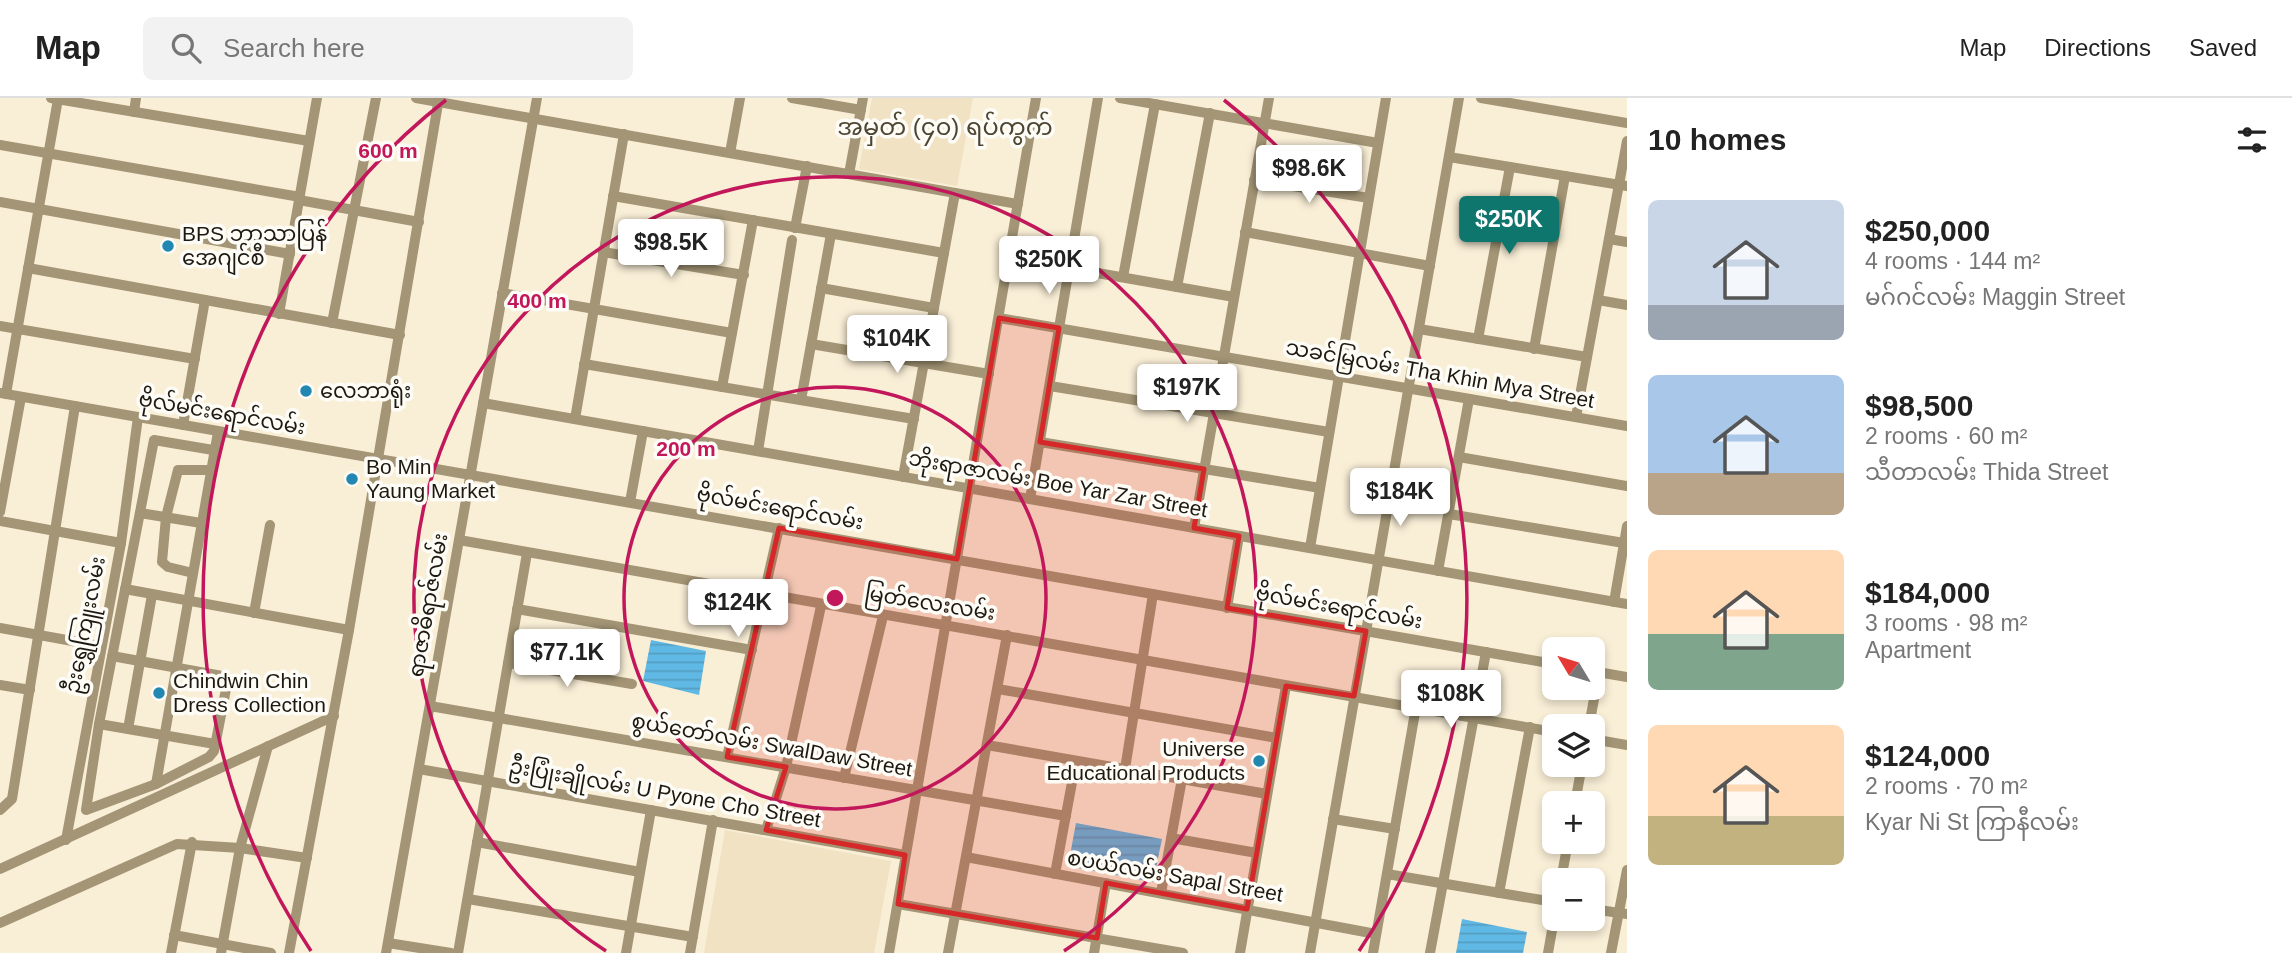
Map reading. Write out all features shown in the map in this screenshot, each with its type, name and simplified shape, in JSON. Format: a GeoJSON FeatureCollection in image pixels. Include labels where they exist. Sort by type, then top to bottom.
{"type":"FeatureCollection","features":[{"type":"Feature","properties":{"kind":"street"},"geometry":{"type":"LineString","coordinates":[[134,112],[136,98]]}},
{"type":"Feature","properties":{"kind":"street"},"geometry":{"type":"LineString","coordinates":[[279,314],[317,98]]}},
{"type":"Feature","properties":{"kind":"street"},"geometry":{"type":"LineString","coordinates":[[332,323],[376,98]]}},
{"type":"Feature","properties":{"kind":"street"},"geometry":{"type":"LineString","coordinates":[[416,98],[1018,204]]}},
{"type":"Feature","properties":{"kind":"street","name":"ရာဇာဓိရာဇ်လမ်း"},"geometry":{"type":"LineString","coordinates":[[387,948],[459,540],[462,475],[483,403],[537,98]]}},
{"type":"Feature","properties":{"kind":"street"},"geometry":{"type":"LineString","coordinates":[[730,153],[740,98]]}},
{"type":"Feature","properties":{"kind":"street"},"geometry":{"type":"LineString","coordinates":[[792,98],[862,104],[849,174]]}},
{"type":"Feature","properties":{"kind":"street"},"geometry":{"type":"LineString","coordinates":[[889,953],[1036,98]]}},
{"type":"Feature","properties":{"kind":"street"},"geometry":{"type":"LineString","coordinates":[[1030,499],[1098,98]]}},
{"type":"Feature","properties":{"kind":"street"},"geometry":{"type":"LineString","coordinates":[[1121,98],[1378,142]]}},
{"type":"Feature","properties":{"kind":"street"},"geometry":{"type":"LineString","coordinates":[[1194,528],[1269,98]]}},
{"type":"Feature","properties":{"kind":"street"},"geometry":{"type":"LineString","coordinates":[[1310,548],[1386,98]]}},
{"type":"Feature","properties":{"kind":"street"},"geometry":{"type":"LineString","coordinates":[[1310,953],[1459,98]]}},
{"type":"Feature","properties":{"kind":"street"},"geometry":{"type":"LineString","coordinates":[[1481,98],[1627,123]]}},
{"type":"Feature","properties":{"kind":"street"},"geometry":{"type":"LineString","coordinates":[[3,394],[48,154],[54,99],[309,141]]}},
{"type":"Feature","properties":{"kind":"street"},"geometry":{"type":"LineString","coordinates":[[289,953],[349,630],[388,462],[400,335],[439,100]]}},
{"type":"Feature","properties":{"kind":"street"},"geometry":{"type":"LineString","coordinates":[[1123,277],[1155,104]]}},
{"type":"Feature","properties":{"kind":"street"},"geometry":{"type":"LineString","coordinates":[[1177,287],[1210,113]]}},
{"type":"Feature","properties":{"kind":"street"},"geometry":{"type":"LineString","coordinates":[[575,419],[624,134]]}},
{"type":"Feature","properties":{"kind":"street"},"geometry":{"type":"LineString","coordinates":[[1576,417],[1609,239],[1623,186],[1627,141]]}},
{"type":"Feature","properties":{"kind":"street"},"geometry":{"type":"LineString","coordinates":[[0,145],[419,222]]}},
{"type":"Feature","properties":{"kind":"street"},"geometry":{"type":"LineString","coordinates":[[1448,157],[1623,186]]}},
{"type":"Feature","properties":{"kind":"street"},"geometry":{"type":"LineString","coordinates":[[795,228],[807,166]]}},
{"type":"Feature","properties":{"kind":"street"},"geometry":{"type":"LineString","coordinates":[[1478,339],[1510,167]]}},
{"type":"Feature","properties":{"kind":"street"},"geometry":{"type":"LineString","coordinates":[[1534,349],[1565,176]]}},
{"type":"Feature","properties":{"kind":"street"},"geometry":{"type":"LineString","coordinates":[[1254,180],[1369,198]]}},
{"type":"Feature","properties":{"kind":"street"},"geometry":{"type":"LineString","coordinates":[[903,477],[955,192]]}},
{"type":"Feature","properties":{"kind":"street"},"geometry":{"type":"LineString","coordinates":[[613,196],[944,253]]}},
{"type":"Feature","properties":{"kind":"street"},"geometry":{"type":"LineString","coordinates":[[0,202],[290,254]]}},
{"type":"Feature","properties":{"kind":"street"},"geometry":{"type":"LineString","coordinates":[[722,387],[754,220]]}},
{"type":"Feature","properties":{"kind":"street"},"geometry":{"type":"LineString","coordinates":[[1245,232],[1430,266]]}},
{"type":"Feature","properties":{"kind":"street"},"geometry":{"type":"LineString","coordinates":[[801,400],[831,234]]}},
{"type":"Feature","properties":{"kind":"street"},"geometry":{"type":"LineString","coordinates":[[1609,239],[1627,242]]}},
{"type":"Feature","properties":{"kind":"street"},"geometry":{"type":"LineString","coordinates":[[758,451],[792,240]]}},
{"type":"Feature","properties":{"kind":"street"},"geometry":{"type":"LineString","coordinates":[[604,252],[744,275]]}},
{"type":"Feature","properties":{"kind":"street"},"geometry":{"type":"LineString","coordinates":[[28,268],[400,335]]}},
{"type":"Feature","properties":{"kind":"street"},"geometry":{"type":"LineString","coordinates":[[1069,268],[1234,297]]}},
{"type":"Feature","properties":{"kind":"street"},"geometry":{"type":"LineString","coordinates":[[821,288],[934,308]]}},
{"type":"Feature","properties":{"kind":"street"},"geometry":{"type":"LineString","coordinates":[[502,293],[732,333]]}},
{"type":"Feature","properties":{"kind":"street"},"geometry":{"type":"LineString","coordinates":[[183,425],[205,300]]}},
{"type":"Feature","properties":{"kind":"street"},"geometry":{"type":"LineString","coordinates":[[1598,300],[1627,305]]}},
{"type":"Feature","properties":{"kind":"street","name":"သခင်မြလမ်း Tha Khin Mya Street"},"geometry":{"type":"LineString","coordinates":[[999,318],[1627,426]]}},
{"type":"Feature","properties":{"kind":"street"},"geometry":{"type":"LineString","coordinates":[[0,326],[195,359]]}},
{"type":"Feature","properties":{"kind":"street"},"geometry":{"type":"LineString","coordinates":[[1419,328],[1587,357]]}},
{"type":"Feature","properties":{"kind":"street"},"geometry":{"type":"LineString","coordinates":[[811,344],[989,374]]}},
{"type":"Feature","properties":{"kind":"street"},"geometry":{"type":"LineString","coordinates":[[584,364],[914,419]]}},
{"type":"Feature","properties":{"kind":"street"},"geometry":{"type":"LineString","coordinates":[[1050,386],[1329,432]]}},
{"type":"Feature","properties":{"kind":"street","name":"ဗိုလ်မင်းရောင်လမ်း"},"geometry":{"type":"LineString","coordinates":[[3,394],[1542,662]]}},
{"type":"Feature","properties":{"kind":"street"},"geometry":{"type":"LineString","coordinates":[[0,512],[21,397]]}},
{"type":"Feature","properties":{"kind":"street"},"geometry":{"type":"LineString","coordinates":[[1438,571],[1469,399]]}},
{"type":"Feature","properties":{"kind":"street","name":"ဘိုးရာဇာလမ်း Boe Yar Zar Street"},"geometry":{"type":"LineString","coordinates":[[483,403],[1627,604]]}},
{"type":"Feature","properties":{"kind":"street"},"geometry":{"type":"LineString","coordinates":[[0,810],[12,799],[75,406]]}},
{"type":"Feature","properties":{"kind":"street","name":"ဦးရွှေကြူးလမ်း"},"geometry":{"type":"LineString","coordinates":[[66,840],[121,543],[138,417]]}},
{"type":"Feature","properties":{"kind":"street"},"geometry":{"type":"LineString","coordinates":[[630,502],[643,431]]}},
{"type":"Feature","properties":{"kind":"street"},"geometry":{"type":"LineString","coordinates":[[156,784],[218,432]]}},
{"type":"Feature","properties":{"kind":"street"},"geometry":{"type":"LineString","coordinates":[[112,656],[226,679],[215,744],[209,757],[156,784],[86,810],[99,724],[112,656],[154,440],[213,450]]}},
{"type":"Feature","properties":{"kind":"street"},"geometry":{"type":"LineString","coordinates":[[1040,442],[1320,488]]}},
{"type":"Feature","properties":{"kind":"street"},"geometry":{"type":"LineString","coordinates":[[1459,457],[1627,486]]}},
{"type":"Feature","properties":{"kind":"street"},"geometry":{"type":"LineString","coordinates":[[193,573],[168,567],[162,562],[166,517],[178,470],[210,470]]}},
{"type":"Feature","properties":{"kind":"street"},"geometry":{"type":"LineString","coordinates":[[140,513],[201,523]]}},
{"type":"Feature","properties":{"kind":"street"},"geometry":{"type":"LineString","coordinates":[[1449,514],[1624,543]]}},
{"type":"Feature","properties":{"kind":"street"},"geometry":{"type":"LineString","coordinates":[[0,521],[121,543]]}},
{"type":"Feature","properties":{"kind":"street"},"geometry":{"type":"LineString","coordinates":[[254,613],[270,526]]}},
{"type":"Feature","properties":{"kind":"street"},"geometry":{"type":"LineString","coordinates":[[1614,602],[1627,526]]}},
{"type":"Feature","properties":{"kind":"street"},"geometry":{"type":"LineString","coordinates":[[727,757],[779,528]]}},
{"type":"Feature","properties":{"kind":"street"},"geometry":{"type":"LineString","coordinates":[[1227,607],[1239,536]]}},
{"type":"Feature","properties":{"kind":"street","name":"မြတ်လေးလမ်း"},"geometry":{"type":"LineString","coordinates":[[459,540],[883,617],[946,624],[1542,730]]}},
{"type":"Feature","properties":{"kind":"street"},"geometry":{"type":"LineString","coordinates":[[458,953],[527,553]]}},
{"type":"Feature","properties":{"kind":"street"},"geometry":{"type":"LineString","coordinates":[[125,589],[349,630]]}},
{"type":"Feature","properties":{"kind":"street"},"geometry":{"type":"LineString","coordinates":[[128,729],[152,594]]}},
{"type":"Feature","properties":{"kind":"street"},"geometry":{"type":"LineString","coordinates":[[1125,769],[1153,594]]}},
{"type":"Feature","properties":{"kind":"street"},"geometry":{"type":"LineString","coordinates":[[766,830],[786,767],[821,606]]}},
{"type":"Feature","properties":{"kind":"street"},"geometry":{"type":"LineString","coordinates":[[517,609],[752,650]]}},
{"type":"Feature","properties":{"kind":"street"},"geometry":{"type":"LineString","coordinates":[[844,778],[883,617]]}},
{"type":"Feature","properties":{"kind":"street"},"geometry":{"type":"LineString","coordinates":[[0,628],[100,646]]}},
{"type":"Feature","properties":{"kind":"street"},"geometry":{"type":"LineString","coordinates":[[948,953],[1007,635]]}},
{"type":"Feature","properties":{"kind":"street"},"geometry":{"type":"LineString","coordinates":[[1430,953],[1486,652]]}},
{"type":"Feature","properties":{"kind":"street"},"geometry":{"type":"LineString","coordinates":[[508,663],[632,684]]}},
{"type":"Feature","properties":{"kind":"street"},"geometry":{"type":"LineString","coordinates":[[1605,673],[1627,677]]}},
{"type":"Feature","properties":{"kind":"street"},"geometry":{"type":"LineString","coordinates":[[0,685],[30,690]]}},
{"type":"Feature","properties":{"kind":"street"},"geometry":{"type":"LineString","coordinates":[[1240,953],[1286,686]]}},
{"type":"Feature","properties":{"kind":"street"},"geometry":{"type":"LineString","coordinates":[[998,689],[1277,738]]}},
{"type":"Feature","properties":{"kind":"street","name":"စွယ်တော်လမ်း SwalDaw Street"},"geometry":{"type":"LineString","coordinates":[[430,706],[1066,816]]}},
{"type":"Feature","properties":{"kind":"street"},"geometry":{"type":"LineString","coordinates":[[1373,953],[1416,707]]}},
{"type":"Feature","properties":{"kind":"street"},"geometry":{"type":"LineString","coordinates":[[0,869],[334,716]]}},
{"type":"Feature","properties":{"kind":"street"},"geometry":{"type":"LineString","coordinates":[[99,724],[215,744]]}},
{"type":"Feature","properties":{"kind":"street"},"geometry":{"type":"LineString","coordinates":[[1499,893],[1530,727]]}},
{"type":"Feature","properties":{"kind":"street"},"geometry":{"type":"LineString","coordinates":[[1605,741],[1627,745]]}},
{"type":"Feature","properties":{"kind":"street"},"geometry":{"type":"LineString","coordinates":[[987,745],[1267,794]]}},
{"type":"Feature","properties":{"kind":"street"},"geometry":{"type":"LineString","coordinates":[[222,949],[240,848],[268,747]]}},
{"type":"Feature","properties":{"kind":"street"},"geometry":{"type":"LineString","coordinates":[[1055,874],[1076,761]]}},
{"type":"Feature","properties":{"kind":"street","name":"ဦးပြုံးချိုလမ်း U Pyone Cho Street"},"geometry":{"type":"LineString","coordinates":[[419,769],[905,855]]}},
{"type":"Feature","properties":{"kind":"street"},"geometry":{"type":"LineString","coordinates":[[1161,893],[1182,779]]}},
{"type":"Feature","properties":{"kind":"street"},"geometry":{"type":"LineString","coordinates":[[626,953],[651,810]]}},
{"type":"Feature","properties":{"kind":"street"},"geometry":{"type":"LineString","coordinates":[[1333,819],[1395,829]]}},
{"type":"Feature","properties":{"kind":"street"},"geometry":{"type":"LineString","coordinates":[[690,953],[713,820]]}},
{"type":"Feature","properties":{"kind":"street"},"geometry":{"type":"LineString","coordinates":[[1171,838],[1257,853]]}},
{"type":"Feature","properties":{"kind":"street"},"geometry":{"type":"LineString","coordinates":[[0,923],[177,844],[192,842],[307,858]]}},
{"type":"Feature","properties":{"kind":"street"},"geometry":{"type":"LineString","coordinates":[[171,953],[192,842]]}},
{"type":"Feature","properties":{"kind":"street"},"geometry":{"type":"LineString","coordinates":[[477,842],[640,872]]}},
{"type":"Feature","properties":{"kind":"street","name":"စပယ်လမ်း Sapal Street"},"geometry":{"type":"LineString","coordinates":[[966,857],[1376,934]]}},
{"type":"Feature","properties":{"kind":"street"},"geometry":{"type":"LineString","coordinates":[[1611,953],[1623,914],[1627,870]]}},
{"type":"Feature","properties":{"kind":"street"},"geometry":{"type":"LineString","coordinates":[[1387,874],[1542,900]]}},
{"type":"Feature","properties":{"kind":"street"},"geometry":{"type":"LineString","coordinates":[[1094,953],[1106,883]]}},
{"type":"Feature","properties":{"kind":"street"},"geometry":{"type":"LineString","coordinates":[[468,899],[693,937]]}},
{"type":"Feature","properties":{"kind":"street"},"geometry":{"type":"LineString","coordinates":[[898,904],[1183,953]]}},
{"type":"Feature","properties":{"kind":"street"},"geometry":{"type":"LineString","coordinates":[[1605,911],[1623,914]]}},
{"type":"Feature","properties":{"kind":"street"},"geometry":{"type":"LineString","coordinates":[[1548,953],[1552,931]]}},
{"type":"Feature","properties":{"kind":"street"},"geometry":{"type":"LineString","coordinates":[[174,935],[222,949],[271,953]]}},
{"type":"Feature","properties":{"kind":"street"},"geometry":{"type":"LineString","coordinates":[[387,948],[451,953]]}},
{"type":"Feature","properties":{"kind":"highlighted area"},"geometry":{"type":"Polygon","coordinates":[[[999,318],[1059,328],[1040,442],[1204,469],[1194,528],[1239,536],[1227,608],[1366,631],[1354,696],[1286,686],[1247,909],[1106,883],[1097,938],[898,904],[905,855],[766,830],[786,767],[727,757],[779,528],[957,559],[999,318]]]}},
{"type":"Feature","properties":{"kind":"shaded area"},"geometry":{"type":"Polygon","coordinates":[[[872,98],[973,98],[957,186],[859,169],[872,98]]]}},
{"type":"Feature","properties":{"kind":"shaded area"},"geometry":{"type":"Polygon","coordinates":[[[725,830],[891,861],[874,953],[704,953],[725,830]]]}},
{"type":"Feature","properties":{"kind":"water"},"geometry":{"type":"Polygon","coordinates":[[[651,640],[706,651],[699,695],[643,681],[651,640]]]}},
{"type":"Feature","properties":{"kind":"water"},"geometry":{"type":"Polygon","coordinates":[[[1076,823],[1162,839],[1153,882],[1068,866],[1076,823]]]}},
{"type":"Feature","properties":{"kind":"water"},"geometry":{"type":"Polygon","coordinates":[[[1462,919],[1527,932],[1523,953],[1456,953],[1462,919]]]}},
{"type":"Feature","properties":{"kind":"place","name":"BPS ဘာသာပြန် အေဂျင်စီ"},"geometry":{"type":"Point","coordinates":[168,246]}},
{"type":"Feature","properties":{"kind":"place","name":"လေဘာရုံး"},"geometry":{"type":"Point","coordinates":[306,391]}},
{"type":"Feature","properties":{"kind":"place","name":"Bo Min Yaung Market"},"geometry":{"type":"Point","coordinates":[352,479]}},
{"type":"Feature","properties":{"kind":"place","name":"Chindwin Chin Dress Collection"},"geometry":{"type":"Point","coordinates":[159,693]}},
{"type":"Feature","properties":{"kind":"place","name":"Universe Educational Products"},"geometry":{"type":"Point","coordinates":[1259,761]}},
{"type":"Feature","properties":{"kind":"district","name":"အမှတ် (၄၀) ရပ်ကွက်"},"geometry":{"type":"Point","coordinates":[945,127]}}]}
